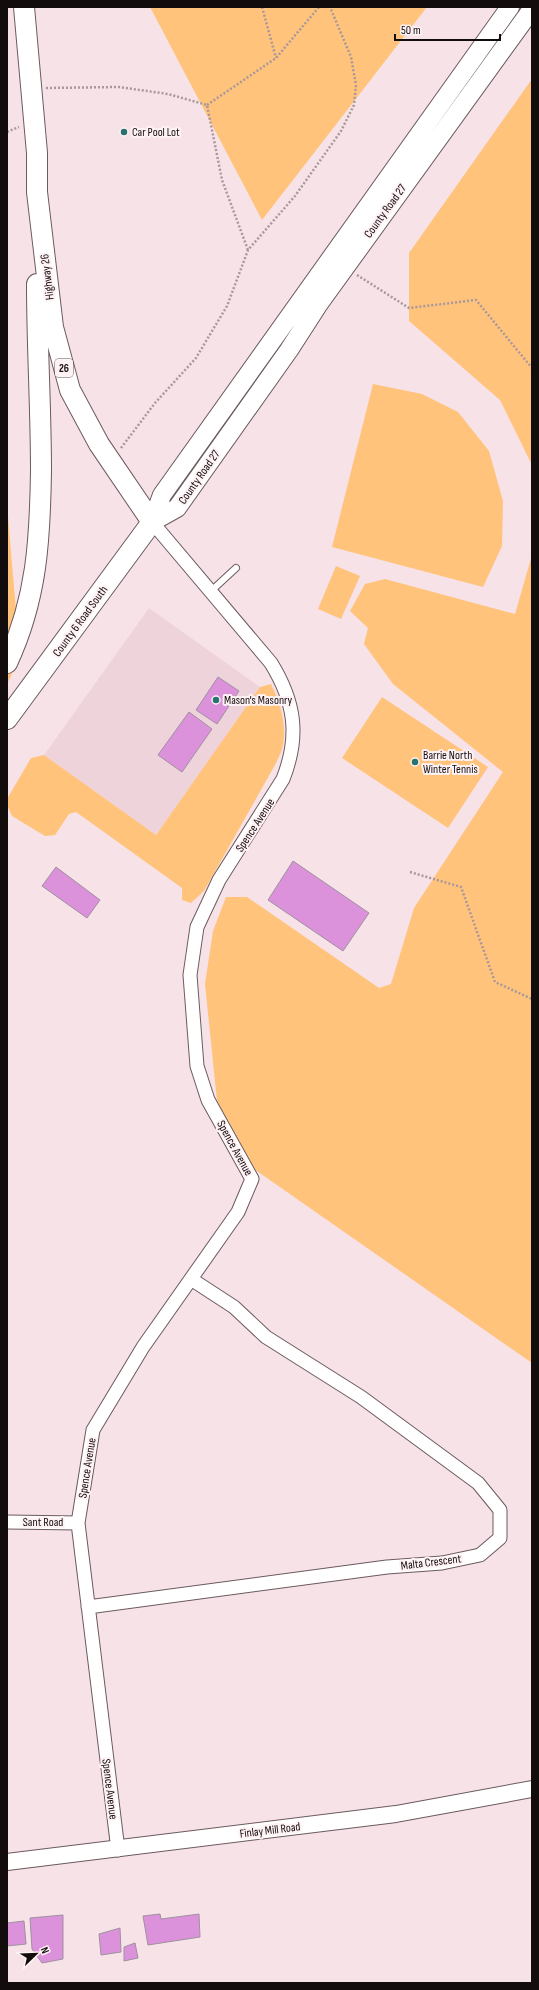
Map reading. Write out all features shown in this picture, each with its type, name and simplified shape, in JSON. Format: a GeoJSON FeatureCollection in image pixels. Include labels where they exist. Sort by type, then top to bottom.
{"type":"FeatureCollection","features":[{"type":"Feature","properties":{"kind":"main road","name":"Highway 26"},"geometry":{"type":"LineString","coordinates":[[24,7],[37,152],[37,192],[53,327],[70,390],[99,444],[152,522]]}},
{"type":"Feature","properties":{"kind":"main road","name":"County Road 27"},"geometry":{"type":"LineString","coordinates":[[152,522],[162,495],[510,7]]}},
{"type":"Feature","properties":{"kind":"main road","name":"County Road 27"},"geometry":{"type":"LineString","coordinates":[[152,522],[177,508],[345,267],[532,8]]}},
{"type":"Feature","properties":{"kind":"main road"},"geometry":{"type":"LineString","coordinates":[[7,663],[19,637],[34,581],[41,521],[41,427],[37,313],[37,192]]}},
{"type":"Feature","properties":{"kind":"main road","name":"County 6 Road South"},"geometry":{"type":"LineString","coordinates":[[7,719],[152,522]]}},
{"type":"Feature","properties":{"kind":"street","name":"Spence Avenue"},"geometry":{"type":"LineString","coordinates":[[118,1850],[78,1523],[93,1430],[143,1347],[238,1212],[252,1179],[208,1100],[197,1066],[190,975],[197,927],[219,880],[283,779],[290,762],[294,740],[289,701],[282,681],[271,663],[152,522]]}},
{"type":"Feature","properties":{"kind":"street","name":"Malta Crescent"},"geometry":{"type":"LineString","coordinates":[[88,1608],[387,1568],[442,1563],[480,1555],[500,1538],[500,1510],[478,1483],[361,1397],[266,1337],[234,1307],[190,1280]]}},
{"type":"Feature","properties":{"kind":"street","name":"Sant Road"},"geometry":{"type":"LineString","coordinates":[[7,1522],[78,1523]]}},
{"type":"Feature","properties":{"kind":"street","name":"Finlay Mill Road"},"geometry":{"type":"LineString","coordinates":[[7,1862],[118,1850],[396,1814],[532,1789]]}},
{"type":"Feature","properties":{"kind":"lane"},"geometry":{"type":"LineString","coordinates":[[210,592],[236,568]]}},
{"type":"Feature","properties":{"kind":"path"},"geometry":{"type":"LineString","coordinates":[[262,7],[276,58]]}},
{"type":"Feature","properties":{"kind":"path"},"geometry":{"type":"LineString","coordinates":[[207,105],[276,58],[319,7]]}},
{"type":"Feature","properties":{"kind":"path"},"geometry":{"type":"LineString","coordinates":[[108,458],[124,445],[155,403],[196,358],[227,306],[248,250],[295,196],[341,131],[354,106],[356,85],[351,57],[330,7]]}},
{"type":"Feature","properties":{"kind":"path"},"geometry":{"type":"LineString","coordinates":[[31,88],[119,87],[168,94],[207,105]]}},
{"type":"Feature","properties":{"kind":"path"},"geometry":{"type":"LineString","coordinates":[[207,105],[222,180],[248,250]]}},
{"type":"Feature","properties":{"kind":"path"},"geometry":{"type":"LineString","coordinates":[[345,267],[409,308],[476,300],[532,368]]}},
{"type":"Feature","properties":{"kind":"path"},"geometry":{"type":"LineString","coordinates":[[410,872],[461,887],[495,982],[532,999]]}},
{"type":"Feature","properties":{"kind":"shaded area"},"geometry":{"type":"Polygon","coordinates":[[[150,7],[427,7],[262,220],[150,7]]]}},
{"type":"Feature","properties":{"kind":"shaded area"},"geometry":{"type":"Polygon","coordinates":[[[532,79],[532,465],[500,400],[409,321],[409,253],[532,79]]]}},
{"type":"Feature","properties":{"kind":"shaded area"},"geometry":{"type":"Polygon","coordinates":[[[373,384],[422,394],[458,412],[489,451],[503,501],[502,546],[483,587],[332,547],[373,384]]]}},
{"type":"Feature","properties":{"kind":"shaded area"},"geometry":{"type":"Polygon","coordinates":[[[7,505],[20,657],[7,684],[7,505]]]}},
{"type":"Feature","properties":{"kind":"shaded area"},"geometry":{"type":"Polygon","coordinates":[[[532,555],[532,1363],[251,1167],[217,1101],[205,984],[213,931],[226,897],[247,897],[379,988],[391,984],[414,908],[503,772],[393,684],[364,644],[368,628],[350,611],[365,584],[385,579],[515,614],[532,555]]]}},
{"type":"Feature","properties":{"kind":"shaded area"},"geometry":{"type":"Polygon","coordinates":[[[336,566],[360,576],[341,619],[318,609],[336,566]]]}},
{"type":"Feature","properties":{"kind":"shaded area"},"geometry":{"type":"Polygon","coordinates":[[[149,608],[260,687],[156,835],[44,755],[149,608]]]}},
{"type":"Feature","properties":{"kind":"shaded area"},"geometry":{"type":"Polygon","coordinates":[[[271,684],[282,713],[284,737],[281,752],[204,891],[191,903],[182,900],[182,888],[76,812],[69,814],[55,835],[45,836],[12,816],[7,805],[7,799],[31,758],[44,755],[156,835],[260,687],[271,684]]]}},
{"type":"Feature","properties":{"kind":"shaded area","name":"Barrie North Winter Tennis"},"geometry":{"type":"Polygon","coordinates":[[[382,697],[488,767],[448,828],[342,758],[382,697]]]}},
{"type":"Feature","properties":{"kind":"building"},"geometry":{"type":"Polygon","coordinates":[[[218,677],[239,691],[217,724],[196,710],[218,677]]]}},
{"type":"Feature","properties":{"kind":"building"},"geometry":{"type":"Polygon","coordinates":[[[189,712],[212,729],[182,772],[158,755],[189,712]]]}},
{"type":"Feature","properties":{"kind":"building"},"geometry":{"type":"Polygon","coordinates":[[[293,861],[369,913],[343,951],[268,900],[293,861]]]}},
{"type":"Feature","properties":{"kind":"building"},"geometry":{"type":"Polygon","coordinates":[[[56,867],[100,900],[87,918],[42,886],[56,867]]]}},
{"type":"Feature","properties":{"kind":"building"},"geometry":{"type":"Polygon","coordinates":[[[160,1914],[161,1919],[199,1914],[200,1937],[148,1945],[143,1916],[160,1914]]]}},
{"type":"Feature","properties":{"kind":"building"},"geometry":{"type":"Polygon","coordinates":[[[63,1915],[63,1959],[42,1963],[32,1949],[30,1918],[63,1915]]]}},
{"type":"Feature","properties":{"kind":"building"},"geometry":{"type":"Polygon","coordinates":[[[24,1921],[26,1944],[7,1946],[7,1923],[24,1921]]]}},
{"type":"Feature","properties":{"kind":"building"},"geometry":{"type":"Polygon","coordinates":[[[120,1928],[121,1952],[101,1955],[99,1934],[120,1928]]]}},
{"type":"Feature","properties":{"kind":"building"},"geometry":{"type":"Polygon","coordinates":[[[135,1943],[138,1958],[124,1961],[124,1947],[135,1943]]]}},
{"type":"Feature","properties":{"kind":"place","name":"Car Pool Lot"},"geometry":{"type":"Point","coordinates":[124,132]}},
{"type":"Feature","properties":{"kind":"place","name":"Mason's Masonry"},"geometry":{"type":"Point","coordinates":[216,700]}},
{"type":"Feature","properties":{"kind":"place","name":"Barrie North Winter Tennis"},"geometry":{"type":"Point","coordinates":[415,762]}}]}
